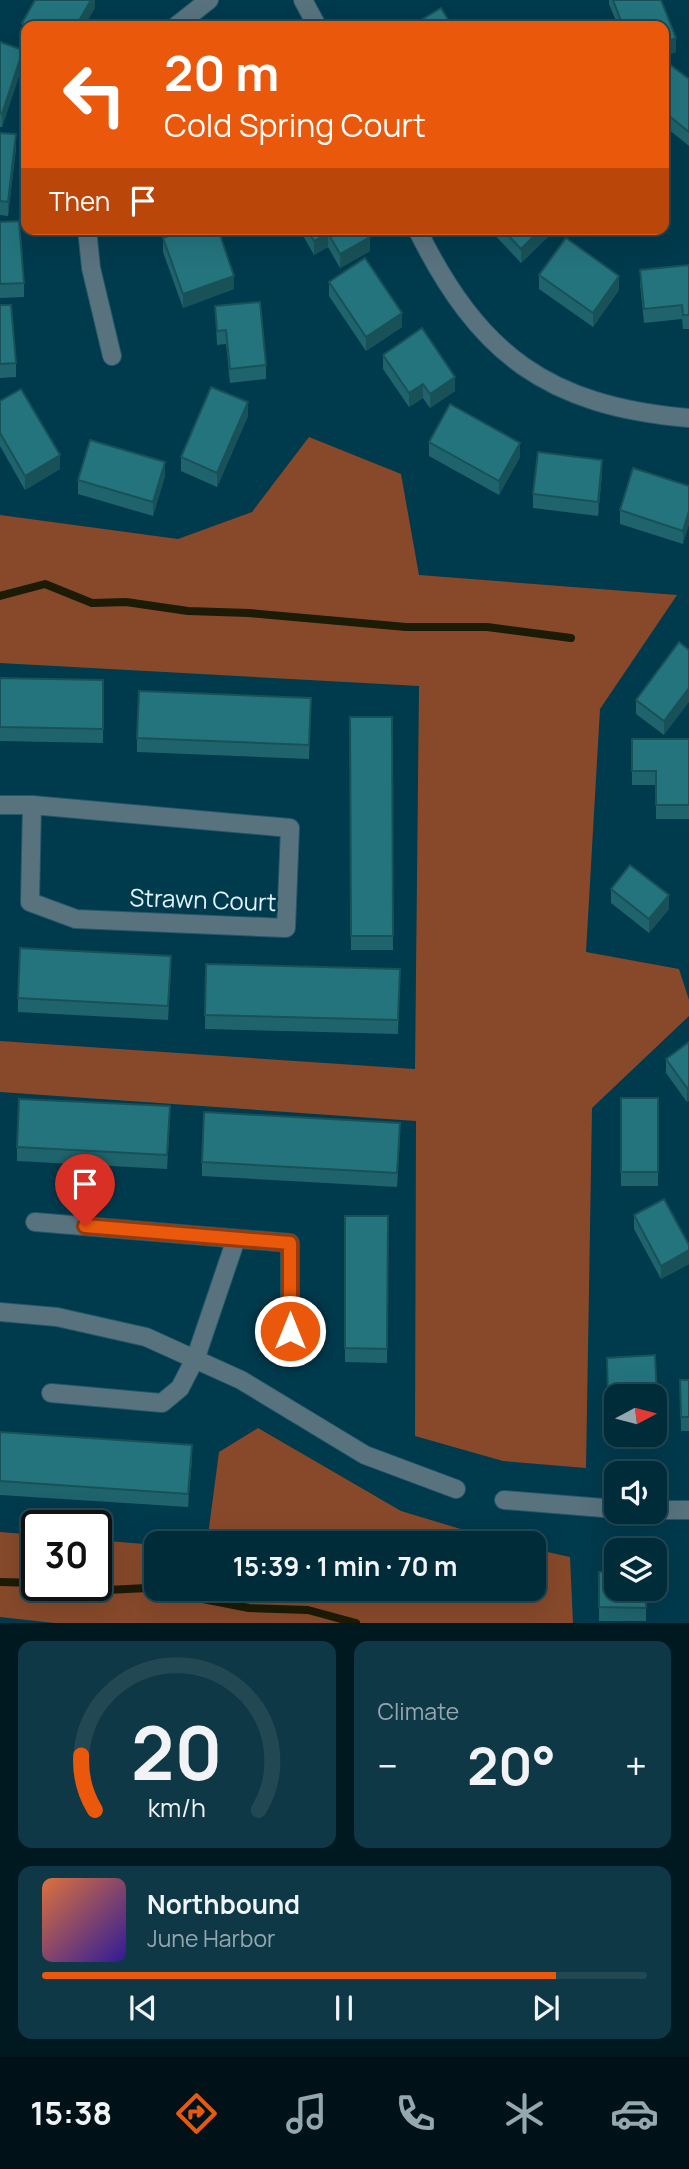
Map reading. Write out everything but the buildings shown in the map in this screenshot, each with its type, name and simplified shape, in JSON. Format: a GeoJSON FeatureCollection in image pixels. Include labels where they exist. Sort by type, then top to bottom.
{"type":"FeatureCollection","features":[{"type":"Feature","properties":{"kind":"street"},"geometry":{"type":"LineString","coordinates":[[182,21],[209,0]]}},
{"type":"Feature","properties":{"kind":"street"},"geometry":{"type":"LineString","coordinates":[[303,0],[314,21]]}},
{"type":"Feature","properties":{"kind":"street"},"geometry":{"type":"LineString","coordinates":[[88,235],[91,268],[112,356]]}},
{"type":"Feature","properties":{"kind":"street"},"geometry":{"type":"LineString","coordinates":[[420,235],[437,271],[460,306],[485,334],[531,372],[591,401],[622,409],[689,418]]}},
{"type":"Feature","properties":{"kind":"street","name":"Strawn Court"},"geometry":{"type":"LineString","coordinates":[[0,805],[33,805],[290,828],[286,928],[76,919],[30,902],[33,805]]}},
{"type":"Feature","properties":{"kind":"street"},"geometry":{"type":"LineString","coordinates":[[35,1222],[290,1243],[290,1331]]}},
{"type":"Feature","properties":{"kind":"street"},"geometry":{"type":"LineString","coordinates":[[51,1393],[162,1403],[180,1388],[196,1357],[236,1239]]}},
{"type":"Feature","properties":{"kind":"street"},"geometry":{"type":"LineString","coordinates":[[0,1312],[57,1317],[106,1326],[196,1357],[252,1386],[365,1455],[456,1489]]}},
{"type":"Feature","properties":{"kind":"street"},"geometry":{"type":"LineString","coordinates":[[504,1500],[604,1507]]}},
{"type":"Feature","properties":{"kind":"street"},"geometry":{"type":"LineString","coordinates":[[667,1510],[689,1510]]}},
{"type":"Feature","properties":{"kind":"shaded area"},"geometry":{"type":"Polygon","coordinates":[[[309,437],[401,474],[419,575],[677,595],[600,709],[586,952],[679,969],[689,1000],[689,1016],[592,1108],[586,1468],[503,1461],[415,1436],[416,1121],[0,1092],[0,1041],[415,1069],[419,686],[0,663],[0,515],[178,539],[252,512],[309,437]]]}},
{"type":"Feature","properties":{"kind":"shaded area"},"geometry":{"type":"Polygon","coordinates":[[[258,1428],[401,1511],[467,1531],[209,1531],[219,1452],[258,1428]]]}},
{"type":"Feature","properties":{"kind":"shaded area"},"geometry":{"type":"Polygon","coordinates":[[[0,1532],[21,1534],[21,1601],[112,1601],[112,1541],[144,1544],[144,1601],[546,1601],[546,1552],[570,1557],[573,1623],[54,1623],[0,1617],[0,1532]]]}},
{"type":"Feature","properties":{"kind":"waterway"},"geometry":{"type":"LineString","coordinates":[[0,596],[45,584],[92,603],[126,602],[188,611],[249,613],[406,627],[487,627],[571,638]]}},
{"type":"Feature","properties":{"kind":"waterway"},"geometry":{"type":"LineString","coordinates":[[0,1582],[21,1583]]}},
{"type":"Feature","properties":{"kind":"waterway"},"geometry":{"type":"LineString","coordinates":[[112,1590],[147,1588],[249,1608],[308,1610],[356,1623]]}},
{"type":"Feature","properties":{"kind":"route"},"geometry":{"type":"LineString","coordinates":[[85,1226],[290,1243],[290,1331]]}}]}
